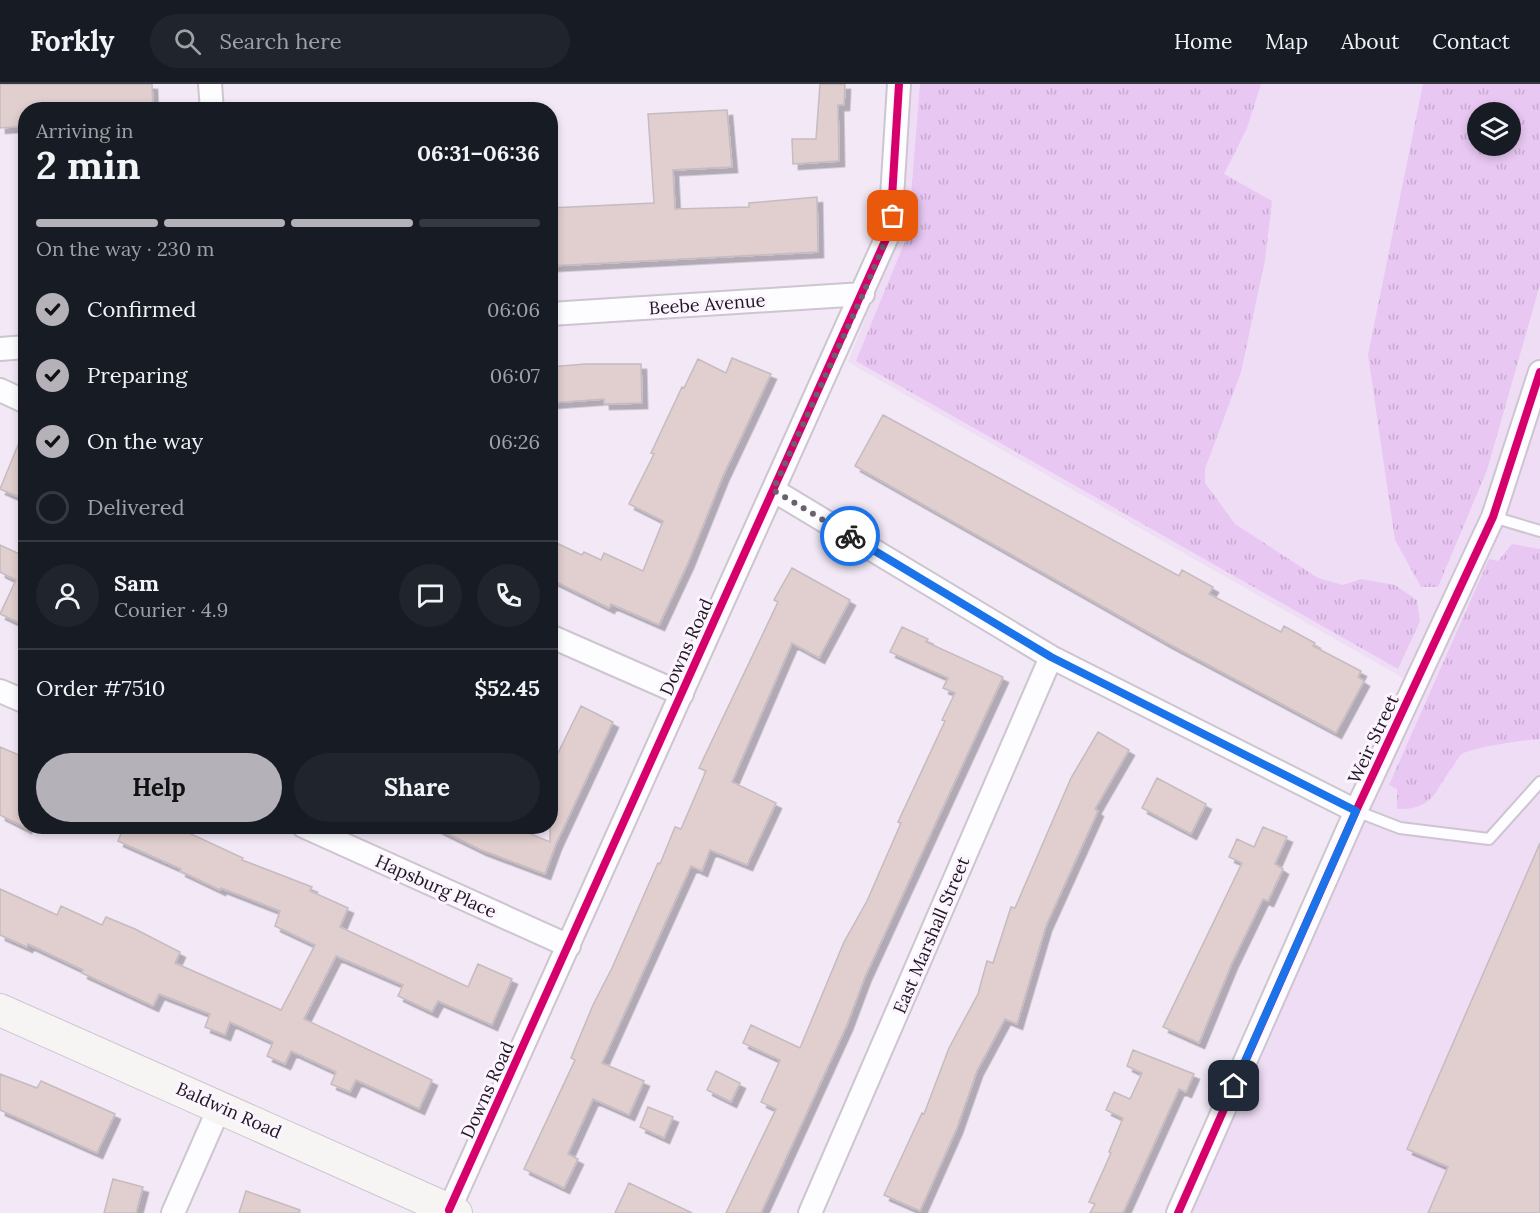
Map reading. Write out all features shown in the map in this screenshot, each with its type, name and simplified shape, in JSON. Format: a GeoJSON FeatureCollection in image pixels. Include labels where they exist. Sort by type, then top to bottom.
{"type":"FeatureCollection","features":[{"type":"Feature","properties":{"kind":"main road","name":"Baldwin Road"},"geometry":{"type":"LineString","coordinates":[[0,1010],[453,1211]]}},
{"type":"Feature","properties":{"kind":"street"},"geometry":{"type":"LineString","coordinates":[[210,84],[211,102]]}},
{"type":"Feature","properties":{"kind":"street","name":"Downs Road"},"geometry":{"type":"LineString","coordinates":[[453,1211],[568,946],[890,230],[893,216],[899,84]]}},
{"type":"Feature","properties":{"kind":"street","name":"Beebe Avenue"},"geometry":{"type":"LineString","coordinates":[[558,313],[863,294]]}},
{"type":"Feature","properties":{"kind":"street"},"geometry":{"type":"LineString","coordinates":[[0,349],[18,348]]}},
{"type":"Feature","properties":{"kind":"street","name":"Weir Street"},"geometry":{"type":"LineString","coordinates":[[1178,1213],[1356,811],[1493,517],[1540,372]]}},
{"type":"Feature","properties":{"kind":"street"},"geometry":{"type":"LineString","coordinates":[[0,390],[18,398]]}},
{"type":"Feature","properties":{"kind":"street"},"geometry":{"type":"LineString","coordinates":[[773,490],[1051,657],[1356,811]]}},
{"type":"Feature","properties":{"kind":"street"},"geometry":{"type":"LineString","coordinates":[[558,640],[682,694]]}},
{"type":"Feature","properties":{"kind":"street","name":"East Marshall Street"},"geometry":{"type":"LineString","coordinates":[[810,1213],[1051,657]]}},
{"type":"Feature","properties":{"kind":"street"},"geometry":{"type":"LineString","coordinates":[[0,691],[18,699]]}},
{"type":"Feature","properties":{"kind":"street","name":"Hapsburg Place"},"geometry":{"type":"LineString","coordinates":[[321,834],[568,946]]}},
{"type":"Feature","properties":{"kind":"street"},"geometry":{"type":"LineString","coordinates":[[172,1213],[220,1106]]}},
{"type":"Feature","properties":{"kind":"lane"},"geometry":{"type":"LineString","coordinates":[[1493,517],[1540,531]]}},
{"type":"Feature","properties":{"kind":"lane"},"geometry":{"type":"LineString","coordinates":[[1356,811],[1400,828],[1489,839],[1540,782]]}},
{"type":"Feature","properties":{"kind":"shaded area"},"geometry":{"type":"Polygon","coordinates":[[[908,84],[1540,84],[1540,1213],[1170,1213],[1407,680],[848,362],[901,228],[908,84]]]}},
{"type":"Feature","properties":{"kind":"green space"},"geometry":{"type":"Polygon","coordinates":[[[920,84],[1261,84],[1247,128],[1224,174],[1272,201],[1265,260],[1241,372],[1205,469],[1205,483],[1235,524],[1318,578],[1343,585],[1361,579],[1395,585],[1417,600],[1420,621],[1398,669],[856,361],[908,234],[920,84]]]}},
{"type":"Feature","properties":{"kind":"green space"},"geometry":{"type":"Polygon","coordinates":[[[1423,84],[1540,84],[1540,285],[1487,470],[1438,587],[1421,587],[1395,540],[1368,355],[1423,84]]]}},
{"type":"Feature","properties":{"kind":"green space"},"geometry":{"type":"Polygon","coordinates":[[[1512,544],[1540,549],[1540,739],[1488,746],[1462,754],[1432,797],[1419,806],[1397,809],[1397,789],[1389,785],[1489,559],[1498,561],[1512,544]]]}},
{"type":"Feature","properties":{"kind":"building"},"geometry":{"type":"Polygon","coordinates":[[[0,84],[152,84],[153,102],[18,102],[18,127],[0,128],[0,84]]]}},
{"type":"Feature","properties":{"kind":"building"},"geometry":{"type":"Polygon","coordinates":[[[820,84],[845,84],[844,105],[838,105],[839,161],[793,164],[792,139],[816,139],[820,84]]]}},
{"type":"Feature","properties":{"kind":"building"},"geometry":{"type":"Polygon","coordinates":[[[727,110],[732,167],[673,170],[675,209],[749,207],[749,203],[817,197],[818,252],[558,266],[558,208],[654,203],[648,114],[727,110]]]}},
{"type":"Feature","properties":{"kind":"building"},"geometry":{"type":"Polygon","coordinates":[[[732,358],[771,374],[723,476],[688,563],[659,625],[611,604],[609,608],[558,583],[558,544],[582,555],[584,552],[601,560],[604,553],[643,571],[663,521],[629,504],[654,454],[651,453],[682,387],[684,388],[698,359],[726,373],[732,358]]]}},
{"type":"Feature","properties":{"kind":"building"},"geometry":{"type":"Polygon","coordinates":[[[641,364],[642,403],[604,404],[604,399],[558,402],[558,366],[641,364]]]}},
{"type":"Feature","properties":{"kind":"building"},"geometry":{"type":"Polygon","coordinates":[[[883,415],[1179,576],[1182,570],[1213,587],[1209,594],[1281,632],[1284,626],[1315,643],[1313,646],[1361,671],[1358,677],[1364,681],[1336,733],[1167,643],[855,466],[883,415]]]}},
{"type":"Feature","properties":{"kind":"building"},"geometry":{"type":"Polygon","coordinates":[[[18,445],[18,497],[0,489],[18,445]]]}},
{"type":"Feature","properties":{"kind":"building"},"geometry":{"type":"Polygon","coordinates":[[[0,545],[18,553],[18,622],[0,614],[16,580],[0,572],[0,545]]]}},
{"type":"Feature","properties":{"kind":"building"},"geometry":{"type":"Polygon","coordinates":[[[792,568],[850,600],[819,658],[792,643],[732,782],[776,803],[747,865],[710,850],[702,871],[691,866],[602,1063],[644,1081],[629,1115],[593,1099],[568,1154],[578,1159],[564,1188],[524,1169],[575,1060],[571,1058],[593,1005],[612,968],[658,863],[660,864],[675,827],[681,829],[706,771],[699,768],[778,602],[774,600],[792,568]]]}},
{"type":"Feature","properties":{"kind":"building"},"geometry":{"type":"Polygon","coordinates":[[[902,627],[928,639],[926,642],[1003,677],[865,977],[847,1025],[761,1213],[726,1213],[776,1109],[761,1102],[780,1060],[743,1043],[751,1025],[800,1048],[844,942],[867,901],[901,823],[898,822],[945,721],[942,720],[955,693],[943,688],[948,678],[890,652],[902,627]]]}},
{"type":"Feature","properties":{"kind":"building"},"geometry":{"type":"Polygon","coordinates":[[[581,706],[613,722],[556,844],[545,874],[481,850],[448,834],[530,834],[550,842],[550,834],[558,834],[558,753],[581,706]]]}},
{"type":"Feature","properties":{"kind":"building"},"geometry":{"type":"Polygon","coordinates":[[[1098,732],[1129,750],[1095,809],[1098,811],[1046,926],[1017,1024],[1005,1019],[977,1071],[957,1128],[920,1211],[884,1195],[922,1113],[924,1114],[949,1048],[978,994],[987,961],[993,963],[1011,907],[1015,908],[1071,778],[1098,732]]]}},
{"type":"Feature","properties":{"kind":"building"},"geometry":{"type":"Polygon","coordinates":[[[0,747],[18,755],[18,824],[0,815],[0,747]]]}},
{"type":"Feature","properties":{"kind":"building"},"geometry":{"type":"Polygon","coordinates":[[[1157,778],[1206,804],[1191,834],[1142,808],[1157,778]]]}},
{"type":"Feature","properties":{"kind":"building"},"geometry":{"type":"Polygon","coordinates":[[[1263,827],[1287,837],[1275,864],[1283,869],[1268,901],[1263,899],[1232,963],[1199,1043],[1163,1027],[1242,863],[1229,857],[1237,839],[1254,847],[1263,827]]]}},
{"type":"Feature","properties":{"kind":"building"},"geometry":{"type":"Polygon","coordinates":[[[121,834],[191,834],[243,858],[242,860],[312,887],[310,891],[348,908],[340,927],[468,987],[478,964],[512,979],[492,1025],[438,1001],[432,1012],[398,996],[403,985],[336,956],[304,1019],[432,1080],[419,1109],[356,1080],[350,1092],[331,1084],[336,1072],[291,1051],[285,1064],[267,1056],[273,1042],[230,1022],[225,1035],[205,1027],[210,1014],[159,994],[153,1006],[82,973],[83,970],[28,944],[27,947],[0,935],[0,889],[57,915],[61,906],[102,925],[106,917],[135,929],[180,952],[175,963],[281,1010],[315,945],[275,926],[280,911],[221,888],[220,890],[180,871],[181,869],[118,841],[121,834]]]}},
{"type":"Feature","properties":{"kind":"building"},"geometry":{"type":"Polygon","coordinates":[[[1540,843],[1540,1213],[1428,1213],[1448,1167],[1407,1149],[1540,843]]]}},
{"type":"Feature","properties":{"kind":"building"},"geometry":{"type":"Polygon","coordinates":[[[1133,1050],[1194,1074],[1186,1092],[1179,1089],[1123,1213],[1090,1213],[1095,1204],[1089,1202],[1111,1153],[1109,1152],[1123,1118],[1106,1110],[1114,1092],[1130,1099],[1142,1073],[1127,1066],[1133,1050]]]}},
{"type":"Feature","properties":{"kind":"building"},"geometry":{"type":"Polygon","coordinates":[[[716,1071],[740,1083],[731,1102],[707,1090],[716,1071]]]}},
{"type":"Feature","properties":{"kind":"building"},"geometry":{"type":"Polygon","coordinates":[[[0,1074],[37,1088],[41,1081],[115,1114],[97,1153],[0,1110],[0,1074]]]}},
{"type":"Feature","properties":{"kind":"building"},"geometry":{"type":"Polygon","coordinates":[[[648,1107],[673,1117],[664,1138],[640,1127],[648,1107]]]}},
{"type":"Feature","properties":{"kind":"building"},"geometry":{"type":"Polygon","coordinates":[[[113,1179],[143,1187],[136,1213],[104,1213],[113,1179]]]}},
{"type":"Feature","properties":{"kind":"building"},"geometry":{"type":"Polygon","coordinates":[[[629,1183],[692,1213],[615,1213],[629,1183]]]}},
{"type":"Feature","properties":{"kind":"building"},"geometry":{"type":"Polygon","coordinates":[[[246,1191],[300,1210],[299,1213],[239,1213],[246,1191]]]}},
{"type":"Feature","properties":{"kind":"cycle path"},"geometry":{"type":"LineString","coordinates":[[449,1210],[890,230],[899,84]]}},
{"type":"Feature","properties":{"kind":"cycle path"},"geometry":{"type":"LineString","coordinates":[[1178,1213],[1356,811],[1493,517],[1540,372]]}},
{"type":"Feature","properties":{"kind":"way so far"},"geometry":{"type":"LineString","coordinates":[[850,536],[773,490],[863,294],[890,230],[893,216]]}},
{"type":"Feature","properties":{"kind":"route"},"geometry":{"type":"LineString","coordinates":[[850,536],[1051,657],[1356,811],[1234,1086]]}}]}
